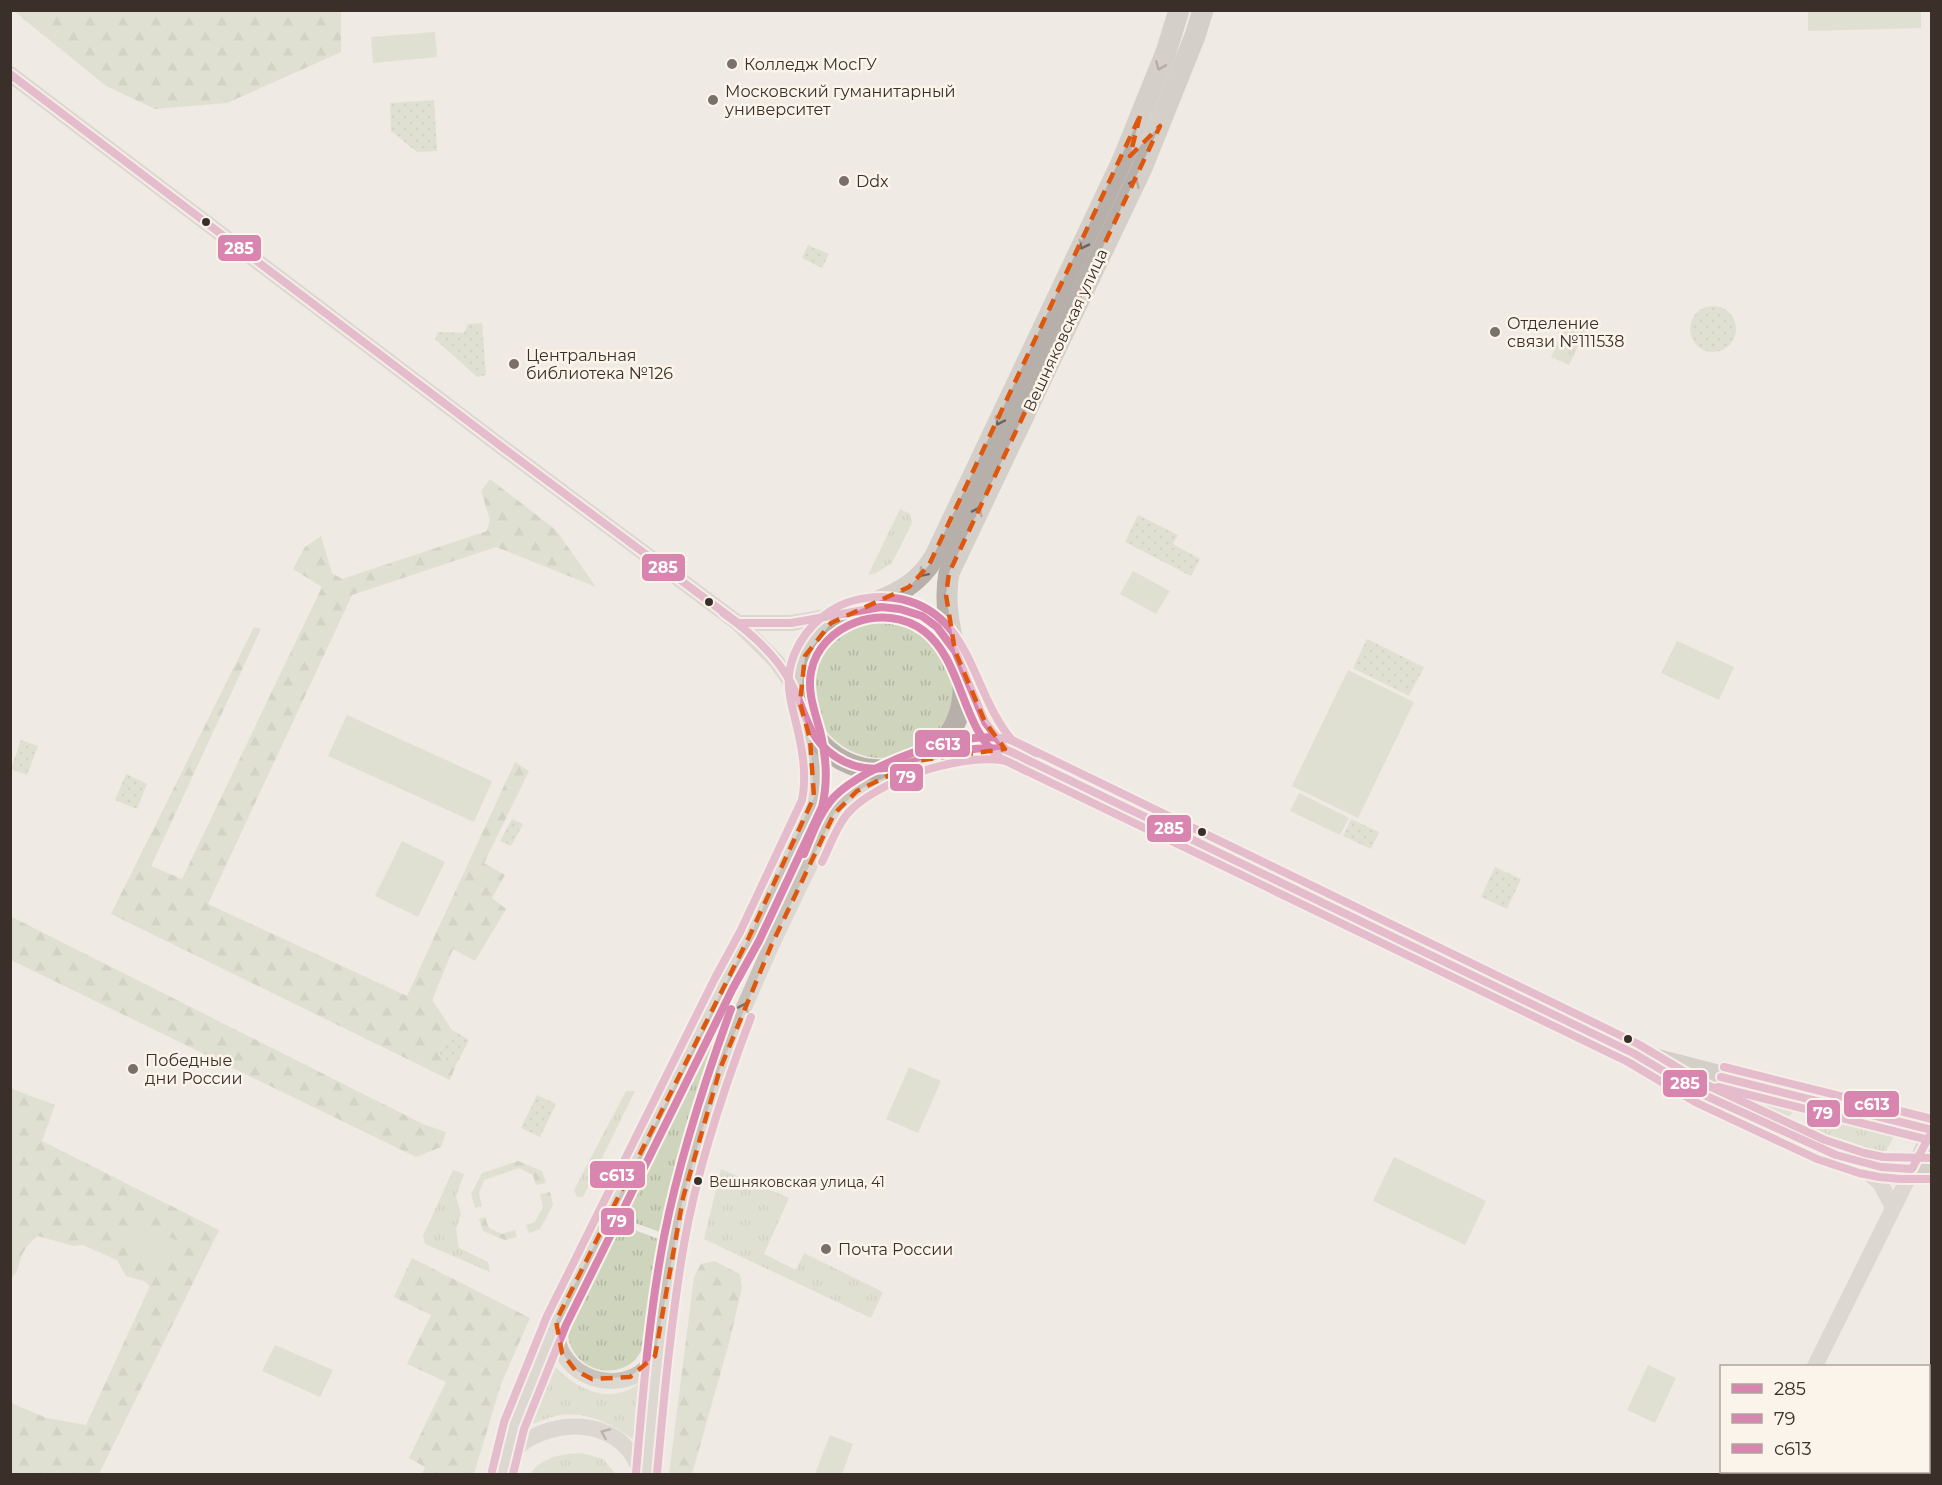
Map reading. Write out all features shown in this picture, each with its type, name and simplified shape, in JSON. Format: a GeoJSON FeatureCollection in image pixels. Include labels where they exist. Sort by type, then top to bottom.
{"type":"FeatureCollection","features":[{"type":"Feature","properties":{"kind":"main road","name":"Вешняковская улица"},"geometry":{"type":"LineString","coordinates":[[958,660],[948,620],[946,596],[949,573],[1109,215],[1123,159],[1166,52],[1179,10]]}},
{"type":"Feature","properties":{"kind":"main road","name":"Вешняковская улица"},"geometry":{"type":"LineString","coordinates":[[851,612],[909,587],[930,566],[1109,215],[1160,126],[1203,10]]}},
{"type":"Feature","properties":{"kind":"main road"},"geometry":{"type":"LineString","coordinates":[[1005,749],[979,750],[880,770],[853,765],[835,756],[818,740],[803,711],[800,674],[805,656],[817,637],[831,623],[851,612],[881,607],[900,609],[922,616],[937,627],[958,660],[985,722],[1005,749],[1633,1053],[1719,1102],[1855,1161],[1881,1167],[1922,1169]]}},
{"type":"Feature","properties":{"kind":"main road"},"geometry":{"type":"LineString","coordinates":[[912,763],[931,753],[948,736],[958,717],[963,695],[958,660]]}},
{"type":"Feature","properties":{"kind":"main road"},"geometry":{"type":"LineString","coordinates":[[1633,1053],[1932,1130]]}},
{"type":"Feature","properties":{"kind":"street"},"geometry":{"type":"LineString","coordinates":[[10,75],[738,623],[776,661],[790,681],[803,711],[814,761],[815,783],[812,803],[749,937],[556,1321],[521,1406],[503,1470]]}},
{"type":"Feature","properties":{"kind":"street"},"geometry":{"type":"LineString","coordinates":[[1140,116],[1140,124],[1145,130],[1154,131],[1160,126]]}},
{"type":"Feature","properties":{"kind":"street"},"geometry":{"type":"LineString","coordinates":[[738,623],[791,622],[851,612]]}},
{"type":"Feature","properties":{"kind":"street"},"geometry":{"type":"LineString","coordinates":[[646,1474],[659,1340],[674,1241],[683,1198],[720,1069],[771,946],[834,814],[857,791],[912,763]]}},
{"type":"Feature","properties":{"kind":"street"},"geometry":{"type":"LineString","coordinates":[[1719,1102],[1717,1088],[1724,1080],[1729,1079]]}},
{"type":"Feature","properties":{"kind":"street"},"geometry":{"type":"LineString","coordinates":[[1815,1365],[1893,1207],[1922,1169],[1932,1130]]}},
{"type":"Feature","properties":{"kind":"street"},"geometry":{"type":"LineString","coordinates":[[1855,1161],[1880,1183],[1893,1207]]}},
{"type":"Feature","properties":{"kind":"street"},"geometry":{"type":"LineString","coordinates":[[556,1321],[557,1337],[562,1353],[575,1370],[592,1379],[612,1382],[644,1370],[655,1356],[659,1340]]}},
{"type":"Feature","properties":{"kind":"street"},"geometry":{"type":"LineString","coordinates":[[503,1470],[521,1444],[552,1430],[573,1426],[600,1431],[625,1444],[636,1458],[641,1474]]}},
{"type":"Feature","properties":{"kind":"highlighted area"},"geometry":{"type":"Polygon","coordinates":[[[1140,116],[1130,156],[1160,126],[949,573],[946,595],[955,651],[985,722],[1005,749],[921,760],[857,791],[834,814],[771,946],[720,1069],[683,1198],[655,1356],[630,1377],[592,1379],[575,1370],[562,1353],[556,1321],[749,937],[814,797],[810,739],[800,703],[805,656],[831,623],[909,587],[929,565],[1140,116]]]}},
{"type":"Feature","properties":{"kind":"green space"},"geometry":{"type":"Polygon","coordinates":[[[14,11],[341,11],[341,52],[227,103],[155,109],[106,86],[14,11]]]}},
{"type":"Feature","properties":{"kind":"green space"},"geometry":{"type":"Polygon","coordinates":[[[1808,11],[1921,11],[1921,28],[1808,31],[1808,11]]]}},
{"type":"Feature","properties":{"kind":"green space"},"geometry":{"type":"Polygon","coordinates":[[[435,32],[437,57],[373,63],[371,37],[435,32]]]}},
{"type":"Feature","properties":{"kind":"green space"},"geometry":{"type":"Polygon","coordinates":[[[434,100],[437,151],[417,152],[391,131],[390,103],[434,100]]]}},
{"type":"Feature","properties":{"kind":"green space"},"geometry":{"type":"Polygon","coordinates":[[[808,245],[829,254],[822,268],[802,258],[808,245]]]}},
{"type":"Feature","properties":{"kind":"green space"},"geometry":{"type":"Polygon","coordinates":[[[1713,306],[1729,313],[1736,329],[1729,345],[1713,352],[1697,345],[1690,329],[1697,313],[1713,306]]]}},
{"type":"Feature","properties":{"kind":"green space"},"geometry":{"type":"Polygon","coordinates":[[[1569,319],[1587,328],[1569,365],[1551,357],[1569,319]]]}},
{"type":"Feature","properties":{"kind":"green space"},"geometry":{"type":"Polygon","coordinates":[[[482,323],[486,375],[477,377],[435,339],[438,332],[464,333],[468,324],[482,323]]]}},
{"type":"Feature","properties":{"kind":"green space"},"geometry":{"type":"Polygon","coordinates":[[[490,479],[556,530],[596,587],[496,547],[352,595],[208,904],[407,996],[515,762],[529,771],[484,863],[505,875],[492,898],[506,909],[475,961],[453,949],[432,1000],[452,1030],[438,1055],[456,1065],[450,1080],[111,914],[254,627],[261,629],[151,866],[182,879],[322,587],[293,569],[305,547],[321,536],[332,573],[342,579],[487,531],[490,520],[481,491],[490,479]]]}},
{"type":"Feature","properties":{"kind":"green space"},"geometry":{"type":"Polygon","coordinates":[[[900,509],[910,514],[912,523],[892,563],[868,575],[900,509]]]}},
{"type":"Feature","properties":{"kind":"green space"},"geometry":{"type":"Polygon","coordinates":[[[1138,515],[1178,535],[1173,544],[1200,559],[1191,576],[1125,542],[1138,515]]]}},
{"type":"Feature","properties":{"kind":"green space"},"geometry":{"type":"Polygon","coordinates":[[[1133,571],[1170,591],[1156,614],[1120,594],[1133,571]]]}},
{"type":"Feature","properties":{"kind":"green space"},"geometry":{"type":"Polygon","coordinates":[[[882,616],[909,621],[932,637],[948,660],[953,687],[948,714],[932,737],[909,753],[882,758],[855,753],[832,737],[816,714],[811,687],[816,660],[832,637],[855,621],[882,616]]]}},
{"type":"Feature","properties":{"kind":"green space"},"geometry":{"type":"Polygon","coordinates":[[[1367,639],[1424,667],[1409,696],[1353,668],[1367,639]]]}},
{"type":"Feature","properties":{"kind":"green space"},"geometry":{"type":"Polygon","coordinates":[[[1677,641],[1734,667],[1719,700],[1661,673],[1677,641]]]}},
{"type":"Feature","properties":{"kind":"green space"},"geometry":{"type":"Polygon","coordinates":[[[1348,670],[1414,702],[1358,818],[1292,786],[1348,670]]]}},
{"type":"Feature","properties":{"kind":"green space"},"geometry":{"type":"Polygon","coordinates":[[[347,715],[492,781],[474,822],[328,756],[347,715]]]}},
{"type":"Feature","properties":{"kind":"green space"},"geometry":{"type":"Polygon","coordinates":[[[21,740],[38,746],[27,775],[11,769],[21,740]]]}},
{"type":"Feature","properties":{"kind":"green space"},"geometry":{"type":"Polygon","coordinates":[[[126,774],[147,784],[137,809],[115,800],[126,774]]]}},
{"type":"Feature","properties":{"kind":"green space"},"geometry":{"type":"Polygon","coordinates":[[[1299,793],[1349,818],[1340,835],[1290,811],[1299,793]]]}},
{"type":"Feature","properties":{"kind":"green space"},"geometry":{"type":"Polygon","coordinates":[[[512,819],[523,824],[511,846],[500,841],[512,819]]]}},
{"type":"Feature","properties":{"kind":"green space"},"geometry":{"type":"Polygon","coordinates":[[[1351,819],[1379,832],[1371,849],[1343,836],[1351,819]]]}},
{"type":"Feature","properties":{"kind":"green space"},"geometry":{"type":"Polygon","coordinates":[[[402,841],[445,862],[418,917],[375,896],[402,841]]]}},
{"type":"Feature","properties":{"kind":"green space"},"geometry":{"type":"Polygon","coordinates":[[[1495,867],[1521,879],[1507,909],[1481,897],[1495,867]]]}},
{"type":"Feature","properties":{"kind":"green space"},"geometry":{"type":"Polygon","coordinates":[[[10,916],[423,1124],[446,1132],[441,1147],[416,1157],[11,960],[10,916]]]}},
{"type":"Feature","properties":{"kind":"green space"},"geometry":{"type":"Polygon","coordinates":[[[452,1030],[469,1040],[456,1065],[438,1055],[452,1030]]]}},
{"type":"Feature","properties":{"kind":"green space"},"geometry":{"type":"Polygon","coordinates":[[[707,1035],[715,1040],[694,1109],[663,1233],[618,1217],[707,1035]]]}},
{"type":"Feature","properties":{"kind":"green space"},"geometry":{"type":"Polygon","coordinates":[[[909,1067],[941,1081],[918,1133],[886,1119],[909,1067]]]}},
{"type":"Feature","properties":{"kind":"green space"},"geometry":{"type":"Polygon","coordinates":[[[10,1088],[55,1105],[42,1141],[219,1230],[99,1474],[11,1474],[11,1403],[47,1418],[86,1425],[150,1286],[144,1281],[126,1276],[117,1260],[83,1245],[73,1246],[38,1236],[25,1249],[16,1272],[11,1278],[10,1088]]]}},
{"type":"Feature","properties":{"kind":"green space"},"geometry":{"type":"Polygon","coordinates":[[[626,1091],[635,1091],[583,1197],[577,1197],[574,1190],[626,1091]]]}},
{"type":"Feature","properties":{"kind":"green space"},"geometry":{"type":"Polygon","coordinates":[[[1739,1093],[1789,1105],[1792,1114],[1784,1120],[1737,1101],[1735,1095],[1739,1093]]]}},
{"type":"Feature","properties":{"kind":"green space"},"geometry":{"type":"Polygon","coordinates":[[[537,1095],[556,1104],[540,1137],[521,1128],[537,1095]]]}},
{"type":"Feature","properties":{"kind":"green space"},"geometry":{"type":"Polygon","coordinates":[[[1820,1111],[1897,1131],[1881,1160],[1811,1134],[1808,1127],[1810,1117],[1820,1111]]]}},
{"type":"Feature","properties":{"kind":"green space"},"geometry":{"type":"Polygon","coordinates":[[[1394,1157],[1486,1201],[1465,1245],[1373,1201],[1394,1157]]]}},
{"type":"Feature","properties":{"kind":"green space"},"geometry":{"type":"Polygon","coordinates":[[[518,1161],[542,1171],[546,1183],[536,1185],[533,1175],[519,1168],[484,1180],[479,1193],[482,1206],[475,1208],[471,1194],[482,1173],[518,1161]]]}},
{"type":"Feature","properties":{"kind":"green space"},"geometry":{"type":"Polygon","coordinates":[[[721,1169],[789,1198],[764,1254],[796,1270],[804,1253],[883,1292],[871,1318],[704,1239],[721,1169]]]}},
{"type":"Feature","properties":{"kind":"green space"},"geometry":{"type":"Polygon","coordinates":[[[453,1170],[464,1174],[456,1196],[461,1214],[456,1229],[459,1248],[488,1262],[490,1272],[425,1244],[423,1236],[453,1170]]]}},
{"type":"Feature","properties":{"kind":"green space"},"geometry":{"type":"Polygon","coordinates":[[[550,1192],[553,1205],[540,1229],[529,1233],[526,1225],[535,1222],[543,1207],[540,1194],[550,1192]]]}},
{"type":"Feature","properties":{"kind":"green space"},"geometry":{"type":"Polygon","coordinates":[[[485,1217],[489,1228],[502,1234],[515,1230],[517,1237],[505,1240],[483,1231],[479,1219],[485,1217]]]}},
{"type":"Feature","properties":{"kind":"green space"},"geometry":{"type":"Polygon","coordinates":[[[136,1220],[179,1242],[165,1267],[123,1245],[136,1220]]]}},
{"type":"Feature","properties":{"kind":"green space"},"geometry":{"type":"Polygon","coordinates":[[[616,1223],[661,1240],[648,1331],[640,1354],[624,1367],[601,1370],[580,1359],[573,1350],[568,1327],[581,1288],[616,1223]]]}},
{"type":"Feature","properties":{"kind":"green space"},"geometry":{"type":"Polygon","coordinates":[[[412,1258],[530,1318],[501,1384],[474,1474],[422,1474],[425,1467],[409,1458],[446,1382],[407,1364],[431,1315],[394,1297],[412,1258]]]}},
{"type":"Feature","properties":{"kind":"green space"},"geometry":{"type":"Polygon","coordinates":[[[714,1261],[740,1274],[742,1288],[692,1474],[669,1474],[694,1277],[701,1264],[714,1261]]]}},
{"type":"Feature","properties":{"kind":"green space"},"geometry":{"type":"Polygon","coordinates":[[[275,1345],[333,1370],[320,1397],[262,1371],[275,1345]]]}},
{"type":"Feature","properties":{"kind":"green space"},"geometry":{"type":"Polygon","coordinates":[[[551,1362],[571,1381],[594,1392],[619,1393],[643,1380],[637,1442],[610,1425],[580,1415],[559,1415],[527,1424],[551,1362]]]}},
{"type":"Feature","properties":{"kind":"green space"},"geometry":{"type":"Polygon","coordinates":[[[1648,1365],[1676,1378],[1655,1423],[1627,1410],[1648,1365]]]}},
{"type":"Feature","properties":{"kind":"green space"},"geometry":{"type":"Polygon","coordinates":[[[830,1435],[853,1444],[842,1474],[815,1474],[830,1435]]]}},
{"type":"Feature","properties":{"kind":"green space"},"geometry":{"type":"Polygon","coordinates":[[[581,1453],[603,1459],[616,1474],[530,1474],[546,1460],[566,1454],[581,1453]]]}},
{"type":"Feature","properties":{"kind":"transit line","name":"285"},"geometry":{"type":"LineString","coordinates":[[10,74],[738,623],[791,623],[881,607],[900,609],[922,616],[937,627],[955,651],[985,722],[1005,749],[1633,1053],[1702,1094],[1836,1155],[1881,1167],[1912,1169],[1932,1131]]}},
{"type":"Feature","properties":{"kind":"transit line","name":"с613"},"geometry":{"type":"LineString","coordinates":[[492,1471],[504,1422],[547,1316],[740,932],[802,800],[803,763],[789,683],[791,663],[795,653],[806,634],[821,618],[839,606],[861,599],[877,597],[901,599],[925,608],[943,621],[957,638],[998,721],[1012,740],[1638,1044],[1707,1085],[1825,1140],[1883,1157],[1931,1158]]}},
{"type":"Feature","properties":{"kind":"transit line","name":"285"},"geometry":{"type":"LineString","coordinates":[[723,613],[769,652],[790,681],[815,736],[832,754],[845,762],[877,769],[956,751],[994,748],[1017,754],[1031,762]]}},
{"type":"Feature","properties":{"kind":"transit line","name":"79"},"geometry":{"type":"LineString","coordinates":[[513,1474],[524,1429],[566,1325],[733,988],[759,941],[822,807],[826,779],[825,759],[810,687],[811,672],[817,655],[827,641],[840,630],[856,622],[873,618],[891,618],[908,622],[924,631],[937,644],[947,659],[977,729],[987,745],[1000,758],[1628,1062],[1697,1103],[1817,1159],[1879,1177],[1932,1179]]}},
{"type":"Feature","properties":{"kind":"transit line","name":"с613"},"geometry":{"type":"LineString","coordinates":[[804,854],[820,817],[834,797],[868,773],[891,762],[940,744],[987,737],[1007,739],[1036,753]]}},
{"type":"Feature","properties":{"kind":"transit line","name":"79"},"geometry":{"type":"LineString","coordinates":[[822,862],[848,813],[878,790],[898,781],[941,766],[983,759],[1004,761],[1026,771]]}},
{"type":"Feature","properties":{"kind":"transit line","name":"с613"},"geometry":{"type":"LineString","coordinates":[[636,1473],[650,1325],[664,1237],[693,1122],[731,1009]]}},
{"type":"Feature","properties":{"kind":"transit line","name":"79"},"geometry":{"type":"LineString","coordinates":[[657,1474],[665,1387],[684,1244],[696,1187],[712,1129],[751,1017]]}},
{"type":"Feature","properties":{"kind":"transit line","name":"с613"},"geometry":{"type":"LineString","coordinates":[[1724,1067],[1932,1119]]}},
{"type":"Feature","properties":{"kind":"transit line","name":"285"},"geometry":{"type":"LineString","coordinates":[[1721,1077],[1932,1130]]}},
{"type":"Feature","properties":{"kind":"transit line","name":"79"},"geometry":{"type":"LineString","coordinates":[[1718,1087],[1929,1140]]}},
{"type":"Feature","properties":{"kind":"place","name":"Колледж МосГУ"},"geometry":{"type":"Point","coordinates":[732,64]}},
{"type":"Feature","properties":{"kind":"place","name":"Московский гуманитарный университет"},"geometry":{"type":"Point","coordinates":[713,100]}},
{"type":"Feature","properties":{"kind":"place","name":"Ddx"},"geometry":{"type":"Point","coordinates":[844,181]}},
{"type":"Feature","properties":{"kind":"place","name":"Отделение связи №111538"},"geometry":{"type":"Point","coordinates":[1495,332]}},
{"type":"Feature","properties":{"kind":"place","name":"Центральная библиотека №126"},"geometry":{"type":"Point","coordinates":[514,364]}},
{"type":"Feature","properties":{"kind":"place","name":"Победные дни России"},"geometry":{"type":"Point","coordinates":[133,1069]}},
{"type":"Feature","properties":{"kind":"place","name":"Вешняковская улица, 41"},"geometry":{"type":"Point","coordinates":[698,1181]}},
{"type":"Feature","properties":{"kind":"place","name":"Почта России"},"geometry":{"type":"Point","coordinates":[826,1249]}}]}
